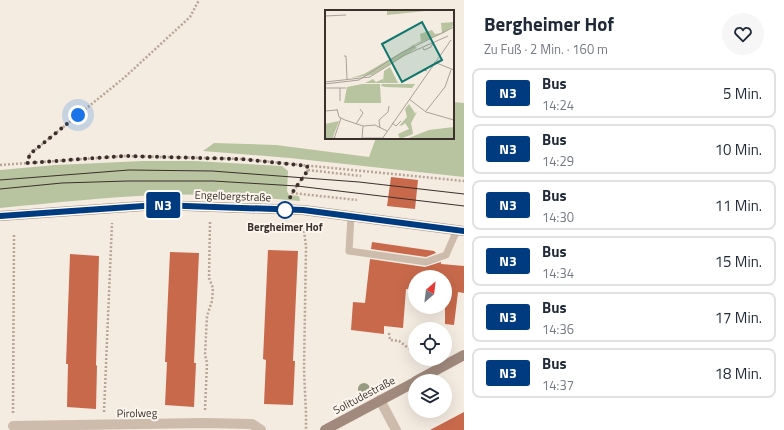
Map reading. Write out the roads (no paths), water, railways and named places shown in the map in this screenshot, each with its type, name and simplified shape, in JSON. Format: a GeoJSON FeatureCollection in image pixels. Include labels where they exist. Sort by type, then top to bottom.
{"type":"FeatureCollection","features":[{"type":"Feature","properties":{"kind":"main road","name":"Engelbergstraße"},"geometry":{"type":"LineString","coordinates":[[0,216],[158,205],[303,210],[461,230]]}},
{"type":"Feature","properties":{"kind":"main road","name":"Solitudestraße"},"geometry":{"type":"LineString","coordinates":[[429,374],[464,355]]}},
{"type":"Feature","properties":{"kind":"main road","name":"Solitudestraße"},"geometry":{"type":"LineString","coordinates":[[325,430],[408,385]]}},
{"type":"Feature","properties":{"kind":"street"},"geometry":{"type":"LineString","coordinates":[[380,400],[396,430]]}},
{"type":"Feature","properties":{"kind":"street","name":"Pirolweg"},"geometry":{"type":"LineString","coordinates":[[13,426],[204,423],[252,424],[261,430]]}},
{"type":"Feature","properties":{"kind":"lane"},"geometry":{"type":"LineString","coordinates":[[351,216],[349,251],[426,262],[446,255],[461,230]]}},
{"type":"Feature","properties":{"kind":"tram line"},"geometry":{"type":"LineString","coordinates":[[0,180],[129,170],[212,171],[359,182],[464,194]]}},
{"type":"Feature","properties":{"kind":"tram line"},"geometry":{"type":"LineString","coordinates":[[0,189],[62,183],[213,181],[297,186],[464,206]]}},
{"type":"Feature","properties":{"kind":"place","name":"Bergheimer Hof"},"geometry":{"type":"Point","coordinates":[285,210]}}]}
